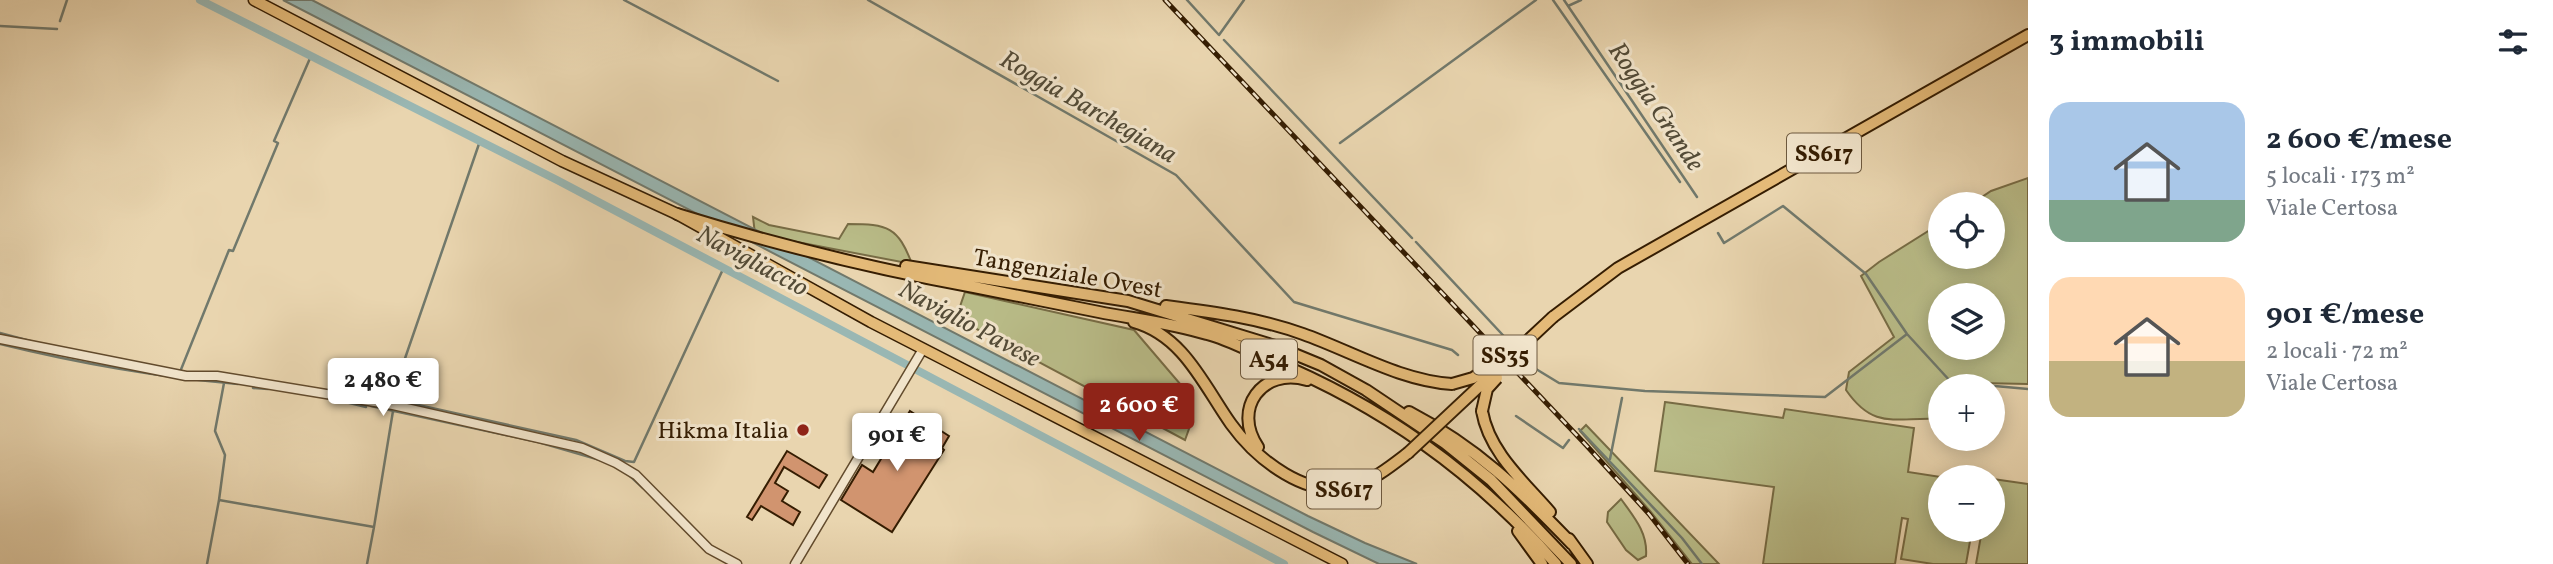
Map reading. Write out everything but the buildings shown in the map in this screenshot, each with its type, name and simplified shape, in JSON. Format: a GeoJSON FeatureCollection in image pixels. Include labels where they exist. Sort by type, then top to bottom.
{"type":"FeatureCollection","features":[{"type":"Feature","properties":{"kind":"highway","name":"SS617"},"geometry":{"type":"LineString","coordinates":[[1382,416],[1305,380],[1286,377],[1270,382],[1256,395],[1248,418],[1254,440],[1275,466],[1308,485],[1343,489],[1364,482],[1409,453],[1557,313],[1618,268],[2028,35]]}},
{"type":"Feature","properties":{"kind":"highway","name":"Tangenziale Ovest"},"geometry":{"type":"LineString","coordinates":[[677,214],[751,237],[813,251],[1101,312],[1150,319],[1210,334],[1306,373],[1382,416],[1457,468],[1571,564]]}},
{"type":"Feature","properties":{"kind":"highway","name":"Tangenziale Ovest"},"geometry":{"type":"LineString","coordinates":[[813,251],[1128,301],[1275,346],[1321,365],[1366,390],[1445,443],[1491,480],[1556,564]]}},
{"type":"Feature","properties":{"kind":"highway","name":"SS35"},"geometry":{"type":"LineString","coordinates":[[1128,301],[1216,312],[1274,326],[1301,333],[1411,376],[1434,383],[1452,384],[1473,378],[1486,370],[1557,313]]}},
{"type":"Feature","properties":{"kind":"highway"},"geometry":{"type":"LineString","coordinates":[[1101,312],[1146,325],[1174,344],[1197,371],[1243,438],[1275,466]]}},
{"type":"Feature","properties":{"kind":"highway"},"geometry":{"type":"LineString","coordinates":[[1557,313],[1487,389],[1482,411],[1484,426],[1501,455],[1551,513],[1587,564]]}},
{"type":"Feature","properties":{"kind":"highway"},"geometry":{"type":"LineString","coordinates":[[1366,390],[1431,423],[1474,450],[1511,481],[1572,544]]}},
{"type":"Feature","properties":{"kind":"highway"},"geometry":{"type":"LineString","coordinates":[[1479,487],[1539,559]]}},
{"type":"Feature","properties":{"kind":"main road"},"geometry":{"type":"LineString","coordinates":[[254,0],[562,161],[677,214],[921,353],[1342,564]]}},
{"type":"Feature","properties":{"kind":"street"},"geometry":{"type":"LineString","coordinates":[[0,339],[186,376],[217,376],[393,405],[582,448],[617,463],[636,475],[709,549],[737,564]]}},
{"type":"Feature","properties":{"kind":"street"},"geometry":{"type":"LineString","coordinates":[[794,564],[921,353]]}},
{"type":"Feature","properties":{"kind":"green space"},"geometry":{"type":"Polygon","coordinates":[[[2028,178],[2028,384],[2005,384],[2005,374],[1928,374],[1928,419],[1888,419],[1867,412],[1846,390],[1849,372],[1894,337],[1861,276],[1928,231],[1928,269],[2005,269],[2005,192],[1990,192],[2028,178]]]}},
{"type":"Feature","properties":{"kind":"green space"},"geometry":{"type":"Polygon","coordinates":[[[753,217],[769,225],[839,239],[848,224],[882,227],[890,230],[902,242],[912,264],[755,234],[753,217]]]}},
{"type":"Feature","properties":{"kind":"green space"},"geometry":{"type":"Polygon","coordinates":[[[965,292],[1134,330],[1181,385],[1190,426],[1185,440],[956,318],[965,292]]]}},
{"type":"Feature","properties":{"kind":"green space"},"geometry":{"type":"Polygon","coordinates":[[[1665,402],[1783,418],[1785,409],[1914,428],[1908,472],[1928,475],[1928,542],[1970,542],[1966,564],[1933,564],[1901,559],[1908,519],[1902,518],[1895,564],[1763,564],[1774,487],[1655,471],[1665,402]]]}},
{"type":"Feature","properties":{"kind":"green space"},"geometry":{"type":"Polygon","coordinates":[[[1586,425],[1719,564],[1692,564],[1580,431],[1586,425]]]}},
{"type":"Feature","properties":{"kind":"green space"},"geometry":{"type":"Polygon","coordinates":[[[2005,481],[2028,484],[2028,564],[1976,564],[1980,542],[2005,542],[2005,481]]]}},
{"type":"Feature","properties":{"kind":"green space"},"geometry":{"type":"Polygon","coordinates":[[[1621,499],[1645,540],[1646,556],[1638,560],[1626,550],[1607,522],[1608,512],[1621,499]]]}},
{"type":"Feature","properties":{"kind":"water"},"geometry":{"type":"Polygon","coordinates":[[[283,0],[312,0],[1308,516],[1417,564],[1379,564],[1313,532],[283,0]]]}},
{"type":"Feature","properties":{"kind":"waterway"},"geometry":{"type":"LineString","coordinates":[[60,21],[67,0]]}},
{"type":"Feature","properties":{"kind":"waterway","name":"Navigliaccio"},"geometry":{"type":"LineString","coordinates":[[200,0],[557,180],[1284,564]]}},
{"type":"Feature","properties":{"kind":"waterway"},"geometry":{"type":"LineString","coordinates":[[624,0],[778,81]]}},
{"type":"Feature","properties":{"kind":"waterway","name":"Roggia Barchegiana"},"geometry":{"type":"LineString","coordinates":[[868,0],[1176,175],[1294,302],[1452,350],[1458,355]]}},
{"type":"Feature","properties":{"kind":"waterway"},"geometry":{"type":"LineString","coordinates":[[1187,0],[1219,35],[1244,0]]}},
{"type":"Feature","properties":{"kind":"waterway"},"geometry":{"type":"LineString","coordinates":[[1340,143],[1536,0]]}},
{"type":"Feature","properties":{"kind":"waterway"},"geometry":{"type":"LineString","coordinates":[[1553,0],[1680,182]]}},
{"type":"Feature","properties":{"kind":"waterway","name":"Roggia Grande"},"geometry":{"type":"LineString","coordinates":[[1564,0],[1697,197]]}},
{"type":"Feature","properties":{"kind":"waterway"},"geometry":{"type":"LineString","coordinates":[[1568,6],[1581,0]]}},
{"type":"Feature","properties":{"kind":"waterway"},"geometry":{"type":"LineString","coordinates":[[0,26],[57,29]]}},
{"type":"Feature","properties":{"kind":"waterway"},"geometry":{"type":"LineString","coordinates":[[1224,40],[1412,238]]}},
{"type":"Feature","properties":{"kind":"waterway"},"geometry":{"type":"LineString","coordinates":[[180,372],[229,250],[233,251],[278,143],[274,141],[311,56]]}},
{"type":"Feature","properties":{"kind":"waterway"},"geometry":{"type":"LineString","coordinates":[[480,141],[391,399],[576,440],[625,461],[634,462],[724,267]]}},
{"type":"Feature","properties":{"kind":"waterway","name":"Roggia Grande"},"geometry":{"type":"LineString","coordinates":[[1718,233],[1724,243],[1783,206],[1866,274],[1907,334],[1951,382],[2028,389]]}},
{"type":"Feature","properties":{"kind":"waterway"},"geometry":{"type":"LineString","coordinates":[[1416,242],[1514,347]]}},
{"type":"Feature","properties":{"kind":"waterway"},"geometry":{"type":"LineString","coordinates":[[0,333],[34,342]]}},
{"type":"Feature","properties":{"kind":"waterway"},"geometry":{"type":"LineString","coordinates":[[1518,352],[1536,369],[1559,383],[1645,391],[1825,397],[1907,334]]}},
{"type":"Feature","properties":{"kind":"waterway"},"geometry":{"type":"LineString","coordinates":[[0,344],[119,369],[238,384]]}},
{"type":"Feature","properties":{"kind":"waterway"},"geometry":{"type":"LineString","coordinates":[[224,383],[215,431],[225,455],[219,500],[374,527],[367,564]]}},
{"type":"Feature","properties":{"kind":"waterway"},"geometry":{"type":"LineString","coordinates":[[253,388],[268,389]]}},
{"type":"Feature","properties":{"kind":"waterway"},"geometry":{"type":"LineString","coordinates":[[1610,459],[1622,398]]}},
{"type":"Feature","properties":{"kind":"waterway"},"geometry":{"type":"LineString","coordinates":[[337,400],[366,407]]}},
{"type":"Feature","properties":{"kind":"waterway"},"geometry":{"type":"LineString","coordinates":[[371,406],[538,442],[600,460]]}},
{"type":"Feature","properties":{"kind":"waterway"},"geometry":{"type":"LineString","coordinates":[[374,527],[393,411]]}},
{"type":"Feature","properties":{"kind":"waterway","name":"Roggia Barchegiana"},"geometry":{"type":"LineString","coordinates":[[1516,416],[1563,448],[1569,440]]}},
{"type":"Feature","properties":{"kind":"waterway","name":"Roggia Barchegiana"},"geometry":{"type":"LineString","coordinates":[[1579,429],[1682,538],[1702,564]]}},
{"type":"Feature","properties":{"kind":"waterway"},"geometry":{"type":"LineString","coordinates":[[630,476],[643,488]]}},
{"type":"Feature","properties":{"kind":"waterway"},"geometry":{"type":"LineString","coordinates":[[207,564],[219,500]]}},
{"type":"Feature","properties":{"kind":"railway"},"geometry":{"type":"LineString","coordinates":[[1165,0],[1586,445],[1649,514],[1688,564]]}},
{"type":"Feature","properties":{"kind":"place","name":"Hikma Italia"},"geometry":{"type":"Point","coordinates":[803,430]}},
{"type":"Feature","properties":{"kind":"water label","name":"Naviglio Pavese"},"geometry":{"type":"Point","coordinates":[970,323]}}]}
